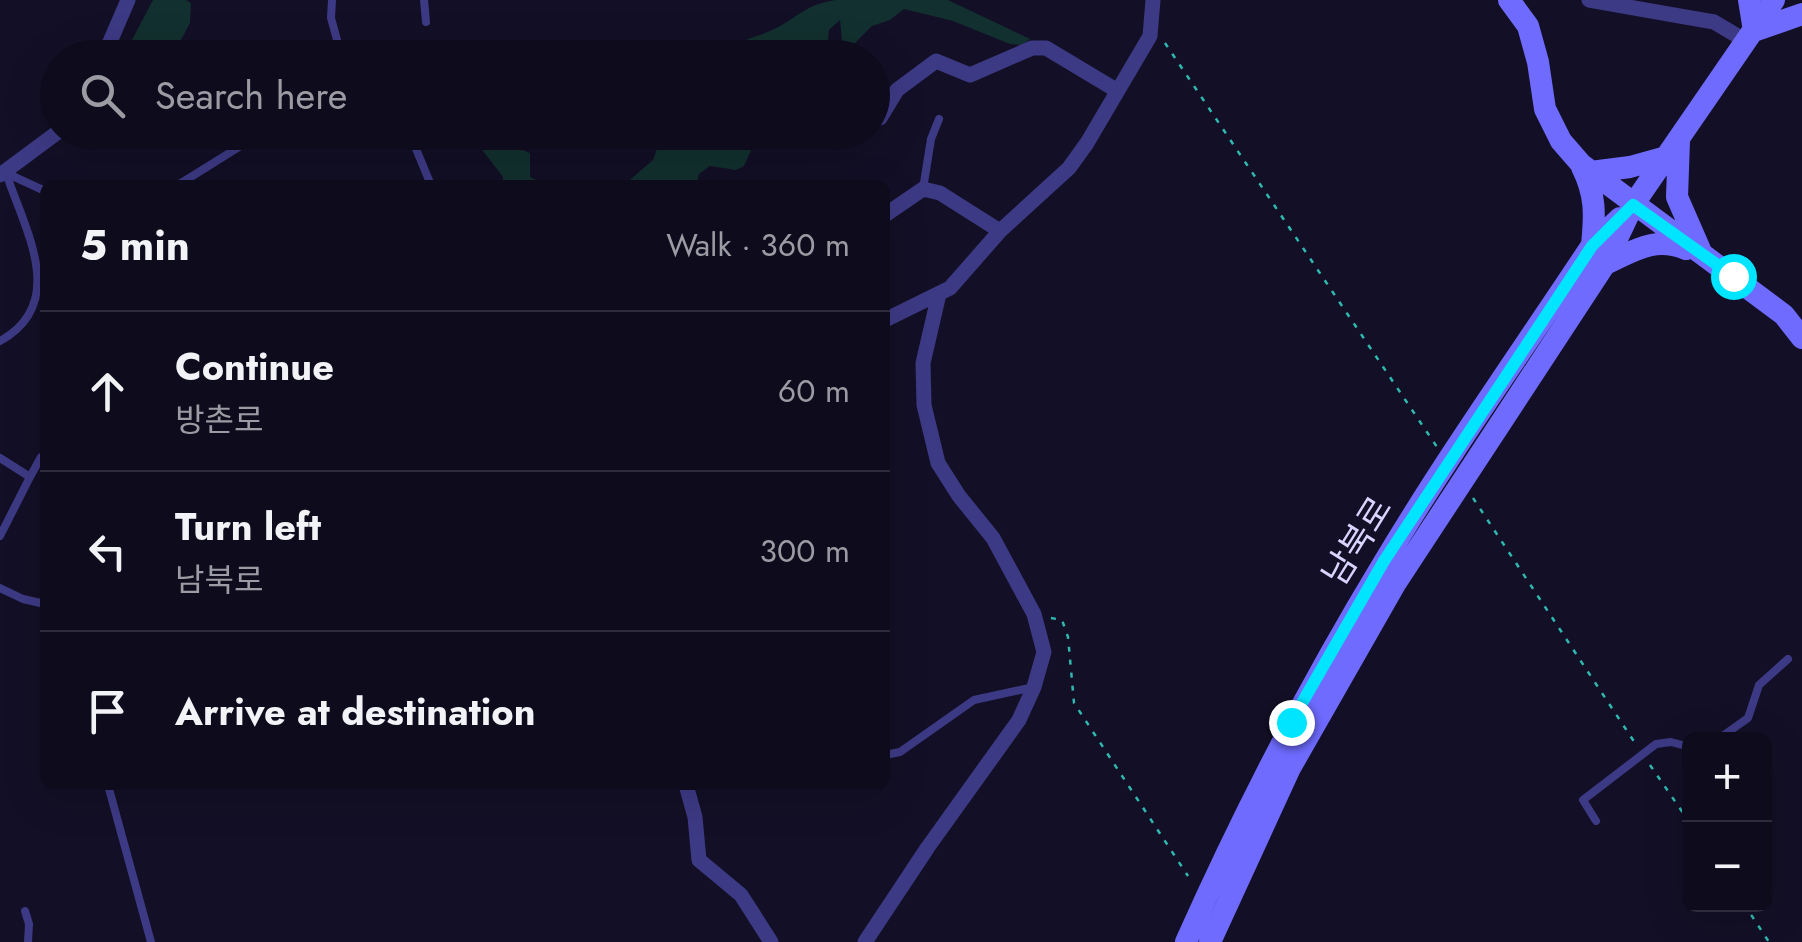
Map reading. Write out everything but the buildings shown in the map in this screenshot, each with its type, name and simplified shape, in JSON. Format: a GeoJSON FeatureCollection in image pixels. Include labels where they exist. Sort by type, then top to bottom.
{"type":"FeatureCollection","features":[{"type":"Feature","properties":{"kind":"main road"},"geometry":{"type":"LineString","coordinates":[[1509,0],[1528,26],[1545,108],[1561,141],[1586,168],[1633,205],[1784,316],[1802,338]]}},
{"type":"Feature","properties":{"kind":"main road"},"geometry":{"type":"LineString","coordinates":[[1750,0],[1750,36],[1802,14]]}},
{"type":"Feature","properties":{"kind":"main road","name":"남북로"},"geometry":{"type":"LineString","coordinates":[[1186,942],[1235,831],[1291,722],[1375,577],[1774,0]]}},
{"type":"Feature","properties":{"kind":"main road"},"geometry":{"type":"LineString","coordinates":[[1586,168],[1630,167],[1673,149],[1677,196],[1703,256]]}},
{"type":"Feature","properties":{"kind":"main road"},"geometry":{"type":"LineString","coordinates":[[1586,168],[1596,210],[1598,255],[1652,243],[1671,243],[1703,256]]}},
{"type":"Feature","properties":{"kind":"main road","name":"남북로"},"geometry":{"type":"LineString","coordinates":[[1210,942],[1290,768],[1395,584],[1598,255]]}},
{"type":"Feature","properties":{"kind":"street"},"geometry":{"type":"LineString","coordinates":[[111,40],[128,0]]}},
{"type":"Feature","properties":{"kind":"street"},"geometry":{"type":"LineString","coordinates":[[890,318],[950,288],[1000,231],[1069,168],[1150,36],[1153,0]]}},
{"type":"Feature","properties":{"kind":"street"},"geometry":{"type":"LineString","coordinates":[[1590,0],[1714,22],[1750,36]]}},
{"type":"Feature","properties":{"kind":"street"},"geometry":{"type":"LineString","coordinates":[[890,102],[897,90],[936,61],[970,76],[1032,48],[1046,48],[1116,90]]}},
{"type":"Feature","properties":{"kind":"street"},"geometry":{"type":"LineString","coordinates":[[3,174],[40,146]]}},
{"type":"Feature","properties":{"kind":"street"},"geometry":{"type":"LineString","coordinates":[[890,211],[923,189],[940,193],[1000,231]]}},
{"type":"Feature","properties":{"kind":"street"},"geometry":{"type":"LineString","coordinates":[[865,942],[1019,720],[1044,652],[1034,614],[993,538],[938,462],[924,405],[923,363],[939,294]]}},
{"type":"Feature","properties":{"kind":"street"},"geometry":{"type":"LineString","coordinates":[[687,790],[699,860],[740,894],[772,942]]}},
{"type":"Feature","properties":{"kind":"lane"},"geometry":{"type":"LineString","coordinates":[[332,0],[331,18],[337,40]]}},
{"type":"Feature","properties":{"kind":"lane"},"geometry":{"type":"LineString","coordinates":[[424,0],[426,22]]}},
{"type":"Feature","properties":{"kind":"lane"},"geometry":{"type":"LineString","coordinates":[[923,189],[939,119]]}},
{"type":"Feature","properties":{"kind":"lane"},"geometry":{"type":"LineString","coordinates":[[186,180],[234,150]]}},
{"type":"Feature","properties":{"kind":"lane"},"geometry":{"type":"LineString","coordinates":[[417,150],[430,180]]}},
{"type":"Feature","properties":{"kind":"lane"},"geometry":{"type":"LineString","coordinates":[[3,174],[40,190]]}},
{"type":"Feature","properties":{"kind":"lane"},"geometry":{"type":"LineString","coordinates":[[0,341],[24,326],[36,305],[37,263],[3,174]]}},
{"type":"Feature","properties":{"kind":"lane"},"geometry":{"type":"LineString","coordinates":[[0,458],[30,477]]}},
{"type":"Feature","properties":{"kind":"lane"},"geometry":{"type":"LineString","coordinates":[[0,536],[40,460]]}},
{"type":"Feature","properties":{"kind":"lane"},"geometry":{"type":"LineString","coordinates":[[0,588],[40,603]]}},
{"type":"Feature","properties":{"kind":"lane"},"geometry":{"type":"LineString","coordinates":[[1728,732],[1748,718],[1758,685],[1788,659]]}},
{"type":"Feature","properties":{"kind":"lane"},"geometry":{"type":"LineString","coordinates":[[890,754],[900,752],[974,700],[1034,687]]}},
{"type":"Feature","properties":{"kind":"lane"},"geometry":{"type":"LineString","coordinates":[[1596,821],[1583,800],[1656,744],[1682,745]]}},
{"type":"Feature","properties":{"kind":"lane"},"geometry":{"type":"LineString","coordinates":[[109,790],[152,942]]}},
{"type":"Feature","properties":{"kind":"lane"},"geometry":{"type":"LineString","coordinates":[[25,911],[30,924],[28,942]]}},
{"type":"Feature","properties":{"kind":"path"},"geometry":{"type":"LineString","coordinates":[[1152,22],[1438,448]]}},
{"type":"Feature","properties":{"kind":"path"},"geometry":{"type":"LineString","coordinates":[[1476,503],[1689,822]]}},
{"type":"Feature","properties":{"kind":"path"},"geometry":{"type":"LineString","coordinates":[[1034,614],[1062,620],[1068,637],[1074,704],[1188,876]]}},
{"type":"Feature","properties":{"kind":"path"},"geometry":{"type":"LineString","coordinates":[[1749,912],[1769,942]]}},
{"type":"Feature","properties":{"kind":"green space"},"geometry":{"type":"Polygon","coordinates":[[[153,0],[191,3],[190,23],[181,40],[132,40],[153,0]]]}},
{"type":"Feature","properties":{"kind":"green space"},"geometry":{"type":"Polygon","coordinates":[[[948,0],[1030,39],[1022,45],[1010,44],[953,21],[904,9],[890,20],[872,26],[858,40],[842,40],[840,20],[829,30],[828,40],[747,40],[825,2],[948,0]]]}},
{"type":"Feature","properties":{"kind":"green space"},"geometry":{"type":"Polygon","coordinates":[[[482,150],[530,153],[530,177],[536,180],[503,177],[482,150]]]}},
{"type":"Feature","properties":{"kind":"green space"},"geometry":{"type":"Polygon","coordinates":[[[657,150],[751,150],[744,166],[736,170],[710,166],[697,180],[630,180],[653,160],[657,150]]]}},
{"type":"Feature","properties":{"kind":"route"},"geometry":{"type":"LineString","coordinates":[[1291,722],[1384,561],[1592,246],[1633,205],[1733,276]]}}]}
